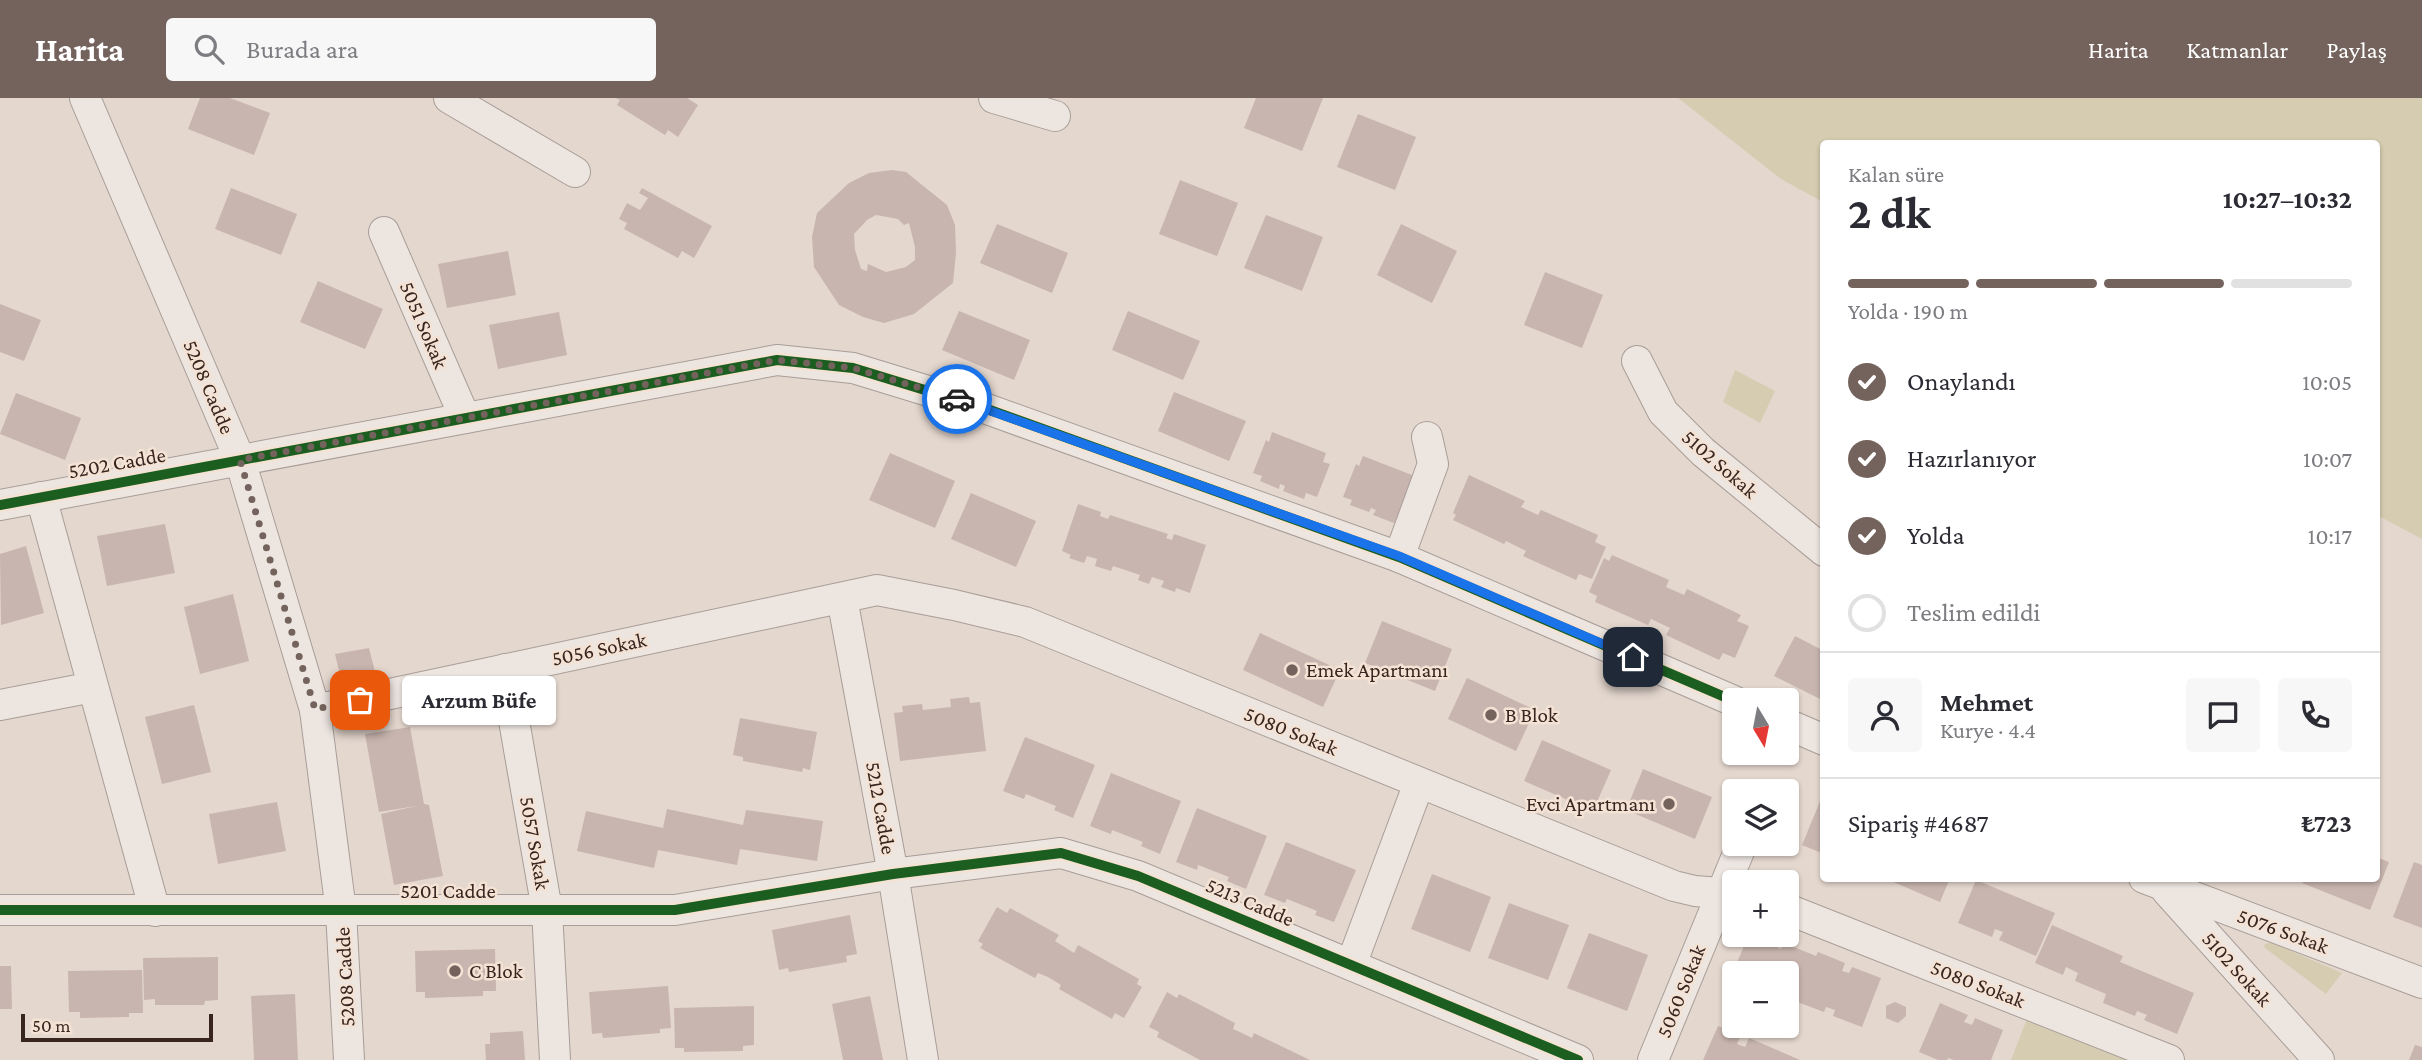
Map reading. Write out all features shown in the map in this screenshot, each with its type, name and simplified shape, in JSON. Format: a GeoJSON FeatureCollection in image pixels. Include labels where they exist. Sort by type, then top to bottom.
{"type":"FeatureCollection","features":[{"type":"Feature","properties":{"kind":"street","name":"5208 Cadde"},"geometry":{"type":"LineString","coordinates":[[85,98],[240,460],[315,709],[341,911],[349,1060]]}},
{"type":"Feature","properties":{"kind":"street"},"geometry":{"type":"LineString","coordinates":[[449,98],[575,172]]}},
{"type":"Feature","properties":{"kind":"street"},"geometry":{"type":"LineString","coordinates":[[994,98],[1049,107]]}},
{"type":"Feature","properties":{"kind":"street","name":"5051 Sokak"},"geometry":{"type":"LineString","coordinates":[[384,232],[465,418]]}},
{"type":"Feature","properties":{"kind":"street"},"geometry":{"type":"LineString","coordinates":[[240,460],[777,360],[853,368],[987,409],[1399,556],[1722,696]]}},
{"type":"Feature","properties":{"kind":"street","name":"5102 Sokak"},"geometry":{"type":"LineString","coordinates":[[1637,361],[1663,412],[1703,452],[1820,548]]}},
{"type":"Feature","properties":{"kind":"street"},"geometry":{"type":"LineString","coordinates":[[1399,556],[1433,464],[1427,437]]}},
{"type":"Feature","properties":{"kind":"street","name":"5202 Cadde"},"geometry":{"type":"LineString","coordinates":[[0,505],[240,460]]}},
{"type":"Feature","properties":{"kind":"street"},"geometry":{"type":"LineString","coordinates":[[41,497],[155,911]]}},
{"type":"Feature","properties":{"kind":"street","name":"5080 Sokak"},"geometry":{"type":"LineString","coordinates":[[842,598],[877,590],[1025,622],[1674,886],[1722,893]]}},
{"type":"Feature","properties":{"kind":"street","name":"5056 Sokak"},"geometry":{"type":"LineString","coordinates":[[315,709],[842,598]]}},
{"type":"Feature","properties":{"kind":"street","name":"5212 Cadde"},"geometry":{"type":"LineString","coordinates":[[842,598],[893,874],[923,1060]]}},
{"type":"Feature","properties":{"kind":"street","name":"5057 Sokak"},"geometry":{"type":"LineString","coordinates":[[505,669],[547,910],[555,1060]]}},
{"type":"Feature","properties":{"kind":"street"},"geometry":{"type":"LineString","coordinates":[[0,705],[93,687]]}},
{"type":"Feature","properties":{"kind":"street"},"geometry":{"type":"LineString","coordinates":[[1799,729],[1820,738]]}},
{"type":"Feature","properties":{"kind":"street"},"geometry":{"type":"LineString","coordinates":[[1351,965],[1419,783]]}},
{"type":"Feature","properties":{"kind":"street","name":"5213 Cadde"},"geometry":{"type":"LineString","coordinates":[[893,874],[1060,853],[1138,876],[1578,1060]]}},
{"type":"Feature","properties":{"kind":"street","name":"5201 Cadde"},"geometry":{"type":"LineString","coordinates":[[0,910],[675,910],[893,874]]}},
{"type":"Feature","properties":{"kind":"street","name":"5102 Sokak"},"geometry":{"type":"LineString","coordinates":[[2155,882],[2319,1060]]}},
{"type":"Feature","properties":{"kind":"street","name":"5076 Sokak"},"geometry":{"type":"LineString","coordinates":[[2157,882],[2422,983]]}},
{"type":"Feature","properties":{"kind":"street","name":"5060 Sokak"},"geometry":{"type":"LineString","coordinates":[[1653,1060],[1722,907]]}},
{"type":"Feature","properties":{"kind":"street","name":"5080 Sokak"},"geometry":{"type":"LineString","coordinates":[[1799,914],[2169,1060]]}},
{"type":"Feature","properties":{"kind":"shaded area"},"geometry":{"type":"Polygon","coordinates":[[[1678,98],[2422,98],[2422,539],[2380,517],[2380,140],[1820,140],[1820,200],[1781,179],[1678,98]]]}},
{"type":"Feature","properties":{"kind":"shaded area"},"geometry":{"type":"Polygon","coordinates":[[[1735,370],[1775,391],[1760,423],[1723,402],[1735,370]]]}},
{"type":"Feature","properties":{"kind":"shaded area"},"geometry":{"type":"Polygon","coordinates":[[[2268,943],[2342,973],[2326,994],[2265,948],[2264,945],[2268,943]]]}},
{"type":"Feature","properties":{"kind":"shaded area"},"geometry":{"type":"Polygon","coordinates":[[[2027,1019],[2126,1057],[2125,1060],[2011,1060],[2027,1019]]]}},
{"type":"Feature","properties":{"kind":"building"},"geometry":{"type":"Polygon","coordinates":[[[200,98],[230,98],[270,113],[254,155],[188,129],[200,98]]]}},
{"type":"Feature","properties":{"kind":"building"},"geometry":{"type":"Polygon","coordinates":[[[616,98],[687,98],[698,105],[678,137],[668,130],[665,135],[617,105],[620,100],[616,98]]]}},
{"type":"Feature","properties":{"kind":"building"},"geometry":{"type":"Polygon","coordinates":[[[1256,98],[1323,98],[1302,151],[1244,128],[1256,98]]]}},
{"type":"Feature","properties":{"kind":"building"},"geometry":{"type":"Polygon","coordinates":[[[1358,114],[1416,137],[1395,190],[1337,167],[1358,114]]]}},
{"type":"Feature","properties":{"kind":"building"},"geometry":{"type":"Polygon","coordinates":[[[892,170],[906,172],[947,205],[955,225],[953,283],[914,314],[884,323],[863,317],[839,305],[814,267],[812,237],[817,213],[849,183],[869,173],[892,170]],[[876,215],[854,234],[855,250],[861,269],[867,271],[868,264],[886,272],[906,267],[915,260],[909,223],[904,225],[898,219],[876,215]]]}},
{"type":"Feature","properties":{"kind":"building"},"geometry":{"type":"Polygon","coordinates":[[[1180,180],[1238,203],[1217,256],[1159,234],[1180,180]]]}},
{"type":"Feature","properties":{"kind":"building"},"geometry":{"type":"Polygon","coordinates":[[[231,188],[297,214],[281,255],[215,229],[231,188]]]}},
{"type":"Feature","properties":{"kind":"building"},"geometry":{"type":"Polygon","coordinates":[[[642,188],[712,226],[694,258],[682,251],[678,258],[624,229],[627,223],[619,219],[627,203],[640,210],[648,198],[639,193],[642,188]]]}},
{"type":"Feature","properties":{"kind":"building"},"geometry":{"type":"Polygon","coordinates":[[[1266,215],[1323,237],[1302,291],[1244,268],[1266,215]]]}},
{"type":"Feature","properties":{"kind":"building"},"geometry":{"type":"Polygon","coordinates":[[[997,224],[1068,253],[1052,293],[980,263],[997,224]]]}},
{"type":"Feature","properties":{"kind":"building"},"geometry":{"type":"Polygon","coordinates":[[[1401,224],[1457,251],[1432,303],[1377,275],[1401,224]]]}},
{"type":"Feature","properties":{"kind":"building"},"geometry":{"type":"Polygon","coordinates":[[[508,251],[516,295],[447,308],[438,264],[508,251]]]}},
{"type":"Feature","properties":{"kind":"building"},"geometry":{"type":"Polygon","coordinates":[[[1545,272],[1603,295],[1582,348],[1524,325],[1545,272]]]}},
{"type":"Feature","properties":{"kind":"building"},"geometry":{"type":"Polygon","coordinates":[[[318,281],[383,309],[365,349],[300,322],[318,281]]]}},
{"type":"Feature","properties":{"kind":"building"},"geometry":{"type":"Polygon","coordinates":[[[0,304],[41,320],[24,361],[0,352],[0,304]]]}},
{"type":"Feature","properties":{"kind":"building"},"geometry":{"type":"Polygon","coordinates":[[[959,311],[1030,340],[1014,380],[942,350],[959,311]]]}},
{"type":"Feature","properties":{"kind":"building"},"geometry":{"type":"Polygon","coordinates":[[[1128,311],[1200,341],[1183,380],[1112,350],[1128,311]]]}},
{"type":"Feature","properties":{"kind":"building"},"geometry":{"type":"Polygon","coordinates":[[[559,312],[567,355],[498,369],[489,325],[559,312]]]}},
{"type":"Feature","properties":{"kind":"building"},"geometry":{"type":"Polygon","coordinates":[[[1174,392],[1246,421],[1229,461],[1158,431],[1174,392]]]}},
{"type":"Feature","properties":{"kind":"building"},"geometry":{"type":"Polygon","coordinates":[[[16,393],[81,418],[65,460],[0,434],[16,393]]]}},
{"type":"Feature","properties":{"kind":"building"},"geometry":{"type":"Polygon","coordinates":[[[1272,432],[1326,453],[1323,462],[1330,464],[1317,497],[1306,493],[1304,499],[1283,491],[1285,486],[1280,484],[1279,489],[1260,481],[1262,476],[1253,473],[1272,432]]]}},
{"type":"Feature","properties":{"kind":"building"},"geometry":{"type":"Polygon","coordinates":[[[890,453],[955,481],[935,528],[869,500],[890,453]]]}},
{"type":"Feature","properties":{"kind":"building"},"geometry":{"type":"Polygon","coordinates":[[[1363,456],[1417,477],[1407,520],[1397,517],[1394,523],[1373,515],[1376,510],[1371,508],[1369,512],[1350,505],[1352,500],[1343,497],[1356,464],[1359,466],[1363,456]]]}},
{"type":"Feature","properties":{"kind":"building"},"geometry":{"type":"Polygon","coordinates":[[[1469,475],[1525,501],[1521,507],[1538,515],[1541,510],[1598,535],[1595,542],[1606,547],[1592,579],[1579,574],[1576,580],[1523,556],[1526,551],[1506,541],[1504,544],[1453,520],[1456,515],[1453,513],[1469,475]]]}},
{"type":"Feature","properties":{"kind":"building"},"geometry":{"type":"Polygon","coordinates":[[[971,493],[1036,521],[1016,567],[951,539],[971,493]]]}},
{"type":"Feature","properties":{"kind":"building"},"geometry":{"type":"Polygon","coordinates":[[[1078,504],[1101,512],[1100,516],[1108,519],[1110,515],[1168,534],[1166,538],[1172,540],[1174,534],[1206,545],[1190,593],[1161,587],[1164,581],[1152,577],[1149,584],[1138,580],[1140,575],[1113,566],[1111,571],[1095,566],[1097,559],[1087,556],[1084,563],[1069,558],[1071,555],[1062,551],[1078,504]]]}},
{"type":"Feature","properties":{"kind":"building"},"geometry":{"type":"Polygon","coordinates":[[[165,524],[175,573],[107,586],[97,536],[165,524]]]}},
{"type":"Feature","properties":{"kind":"building"},"geometry":{"type":"Polygon","coordinates":[[[26,546],[44,613],[1,625],[0,554],[26,546]]]}},
{"type":"Feature","properties":{"kind":"building"},"geometry":{"type":"Polygon","coordinates":[[[1612,555],[1669,580],[1666,587],[1684,595],[1687,589],[1741,615],[1737,621],[1749,626],[1735,658],[1723,653],[1719,660],[1666,635],[1670,628],[1651,619],[1648,625],[1595,602],[1597,596],[1589,592],[1604,558],[1609,561],[1612,555]]]}},
{"type":"Feature","properties":{"kind":"building"},"geometry":{"type":"Polygon","coordinates":[[[233,594],[249,661],[200,674],[184,607],[233,594]]]}},
{"type":"Feature","properties":{"kind":"building"},"geometry":{"type":"Polygon","coordinates":[[[1382,621],[1452,649],[1435,691],[1365,663],[1382,621]]]}},
{"type":"Feature","properties":{"kind":"building","name":"Emek Apartmanı"},"geometry":{"type":"Polygon","coordinates":[[[1260,633],[1340,670],[1323,707],[1243,670],[1260,633]]]}},
{"type":"Feature","properties":{"kind":"building"},"geometry":{"type":"Polygon","coordinates":[[[1795,636],[1820,649],[1820,699],[1774,676],[1795,636]]]}},
{"type":"Feature","properties":{"kind":"building"},"geometry":{"type":"Polygon","coordinates":[[[369,648],[376,676],[342,683],[335,654],[369,648]]]}},
{"type":"Feature","properties":{"kind":"building","name":"B Blok"},"geometry":{"type":"Polygon","coordinates":[[[1467,678],[1535,710],[1516,751],[1448,719],[1467,678]]]}},
{"type":"Feature","properties":{"kind":"building"},"geometry":{"type":"Polygon","coordinates":[[[969,697],[970,703],[980,702],[986,751],[900,761],[894,713],[903,712],[902,706],[922,704],[923,710],[951,707],[950,699],[969,697]]]}},
{"type":"Feature","properties":{"kind":"building"},"geometry":{"type":"Polygon","coordinates":[[[194,705],[211,772],[162,784],[145,717],[194,705]]]}},
{"type":"Feature","properties":{"kind":"building"},"geometry":{"type":"Polygon","coordinates":[[[740,718],[817,732],[810,770],[803,768],[802,772],[743,761],[743,757],[733,755],[740,718]]]}},
{"type":"Feature","properties":{"kind":"building"},"geometry":{"type":"Polygon","coordinates":[[[410,727],[424,804],[429,805],[443,876],[394,885],[381,814],[416,806],[379,812],[365,734],[410,727]]]}},
{"type":"Feature","properties":{"kind":"building"},"geometry":{"type":"Polygon","coordinates":[[[1025,737],[1095,765],[1073,818],[1054,810],[1056,806],[1026,794],[1024,799],[1003,791],[1025,737]]]}},
{"type":"Feature","properties":{"kind":"building"},"geometry":{"type":"Polygon","coordinates":[[[1542,740],[1611,770],[1593,811],[1524,781],[1542,740]]]}},
{"type":"Feature","properties":{"kind":"building","name":"Evci Apartmanı"},"geometry":{"type":"Polygon","coordinates":[[[1643,769],[1712,797],[1695,839],[1626,810],[1643,769]]]}},
{"type":"Feature","properties":{"kind":"building"},"geometry":{"type":"Polygon","coordinates":[[[1111,773],[1181,801],[1160,854],[1141,846],[1143,842],[1112,830],[1111,834],[1090,826],[1111,773]]]}},
{"type":"Feature","properties":{"kind":"building"},"geometry":{"type":"Polygon","coordinates":[[[1820,801],[1820,852],[1802,845],[1820,801]]]}},
{"type":"Feature","properties":{"kind":"building"},"geometry":{"type":"Polygon","coordinates":[[[277,802],[286,851],[218,864],[209,814],[277,802]]]}},
{"type":"Feature","properties":{"kind":"building"},"geometry":{"type":"Polygon","coordinates":[[[1197,808],[1267,836],[1246,889],[1227,881],[1229,877],[1198,865],[1197,870],[1176,862],[1197,808]]]}},
{"type":"Feature","properties":{"kind":"building"},"geometry":{"type":"Polygon","coordinates":[[[667,809],[743,825],[746,810],[823,821],[817,861],[740,849],[737,865],[658,850],[654,868],[577,851],[586,811],[663,828],[667,809]]]}},
{"type":"Feature","properties":{"kind":"building"},"geometry":{"type":"Polygon","coordinates":[[[1286,842],[1356,870],[1334,922],[1315,915],[1317,911],[1287,899],[1285,903],[1264,895],[1286,842]]]}},
{"type":"Feature","properties":{"kind":"building"},"geometry":{"type":"Polygon","coordinates":[[[2380,859],[2389,862],[2370,910],[2302,883],[2380,882],[2380,859]]]}},
{"type":"Feature","properties":{"kind":"building"},"geometry":{"type":"Polygon","coordinates":[[[2414,862],[2422,865],[2422,928],[2393,917],[2414,862]]]}},
{"type":"Feature","properties":{"kind":"building"},"geometry":{"type":"Polygon","coordinates":[[[1432,874],[1491,897],[1470,952],[1411,929],[1432,874]]]}},
{"type":"Feature","properties":{"kind":"building"},"geometry":{"type":"Polygon","coordinates":[[[1893,882],[1948,882],[1940,902],[1893,882]]]}},
{"type":"Feature","properties":{"kind":"building"},"geometry":{"type":"Polygon","coordinates":[[[1975,882],[2055,913],[2036,956],[1999,940],[2003,932],[1995,929],[1992,937],[1958,923],[1975,882]]]}},
{"type":"Feature","properties":{"kind":"building"},"geometry":{"type":"Polygon","coordinates":[[[1509,903],[1569,925],[1548,980],[1488,958],[1509,903]]]}},
{"type":"Feature","properties":{"kind":"building"},"geometry":{"type":"Polygon","coordinates":[[[997,907],[1007,913],[1010,908],[1059,935],[1055,941],[1074,953],[1078,945],[1139,979],[1137,984],[1142,987],[1124,1018],[1115,1013],[1112,1019],[1059,989],[1061,985],[1048,977],[1038,973],[1035,978],[980,948],[983,944],[978,941],[997,907]]]}},
{"type":"Feature","properties":{"kind":"building"},"geometry":{"type":"Polygon","coordinates":[[[850,915],[857,954],[846,956],[847,962],[789,972],[788,968],[779,970],[772,930],[850,915]]]}},
{"type":"Feature","properties":{"kind":"building"},"geometry":{"type":"Polygon","coordinates":[[[2052,925],[2123,956],[2120,962],[2194,993],[2177,1034],[2144,1020],[2147,1015],[2137,1011],[2135,1016],[2103,1003],[2106,994],[2075,981],[2078,973],[2066,967],[2063,975],[2035,963],[2052,925]]]}},
{"type":"Feature","properties":{"kind":"building"},"geometry":{"type":"Polygon","coordinates":[[[1589,933],[1648,955],[1627,1011],[1567,988],[1589,933]]]}},
{"type":"Feature","properties":{"kind":"building"},"geometry":{"type":"Polygon","coordinates":[[[1744,947],[1794,947],[1816,956],[1818,952],[1845,963],[1842,971],[1849,973],[1852,967],[1881,978],[1862,1027],[1833,1016],[1835,1010],[1826,1007],[1824,1012],[1799,1003],[1799,961],[1738,961],[1744,947]]]}},
{"type":"Feature","properties":{"kind":"building","name":"C Blok"},"geometry":{"type":"Polygon","coordinates":[[[495,949],[496,991],[483,991],[483,996],[425,998],[425,992],[416,992],[415,951],[495,949]]]}},
{"type":"Feature","properties":{"kind":"building"},"geometry":{"type":"Polygon","coordinates":[[[218,957],[218,1000],[205,1001],[204,1005],[155,1005],[155,999],[144,1000],[143,958],[218,957]]]}},
{"type":"Feature","properties":{"kind":"building"},"geometry":{"type":"Polygon","coordinates":[[[0,966],[11,966],[12,1009],[0,1009],[0,966]]]}},
{"type":"Feature","properties":{"kind":"building"},"geometry":{"type":"Polygon","coordinates":[[[142,970],[143,1013],[129,1013],[129,1017],[80,1018],[80,1012],[69,1012],[68,971],[142,970]]]}},
{"type":"Feature","properties":{"kind":"building"},"geometry":{"type":"Polygon","coordinates":[[[668,986],[671,1028],[660,1029],[660,1033],[603,1038],[602,1033],[592,1034],[589,992],[668,986]]]}},
{"type":"Feature","properties":{"kind":"building"},"geometry":{"type":"Polygon","coordinates":[[[1167,992],[1177,998],[1179,994],[1235,1023],[1233,1029],[1252,1038],[1254,1033],[1310,1060],[1200,1060],[1157,1037],[1159,1032],[1149,1027],[1167,992]]]}},
{"type":"Feature","properties":{"kind":"building"},"geometry":{"type":"Polygon","coordinates":[[[295,994],[298,1060],[254,1060],[251,996],[295,994]]]}},
{"type":"Feature","properties":{"kind":"building"},"geometry":{"type":"Polygon","coordinates":[[[870,996],[883,1060],[843,1060],[832,1004],[870,996]]]}},
{"type":"Feature","properties":{"kind":"building"},"geometry":{"type":"Polygon","coordinates":[[[1895,1002],[1906,1007],[1906,1016],[1898,1023],[1886,1018],[1886,1006],[1895,1002]]]}},
{"type":"Feature","properties":{"kind":"building"},"geometry":{"type":"Polygon","coordinates":[[[1940,1003],[1968,1015],[1964,1022],[1972,1025],[1975,1018],[2003,1030],[1991,1060],[1938,1060],[1919,1052],[1940,1003]]]}},
{"type":"Feature","properties":{"kind":"building"},"geometry":{"type":"Polygon","coordinates":[[[754,1006],[754,1045],[743,1046],[743,1051],[684,1052],[684,1048],[675,1048],[674,1008],[754,1006]]]}},
{"type":"Feature","properties":{"kind":"building"},"geometry":{"type":"Polygon","coordinates":[[[1718,1026],[1722,1028],[1722,1038],[1740,1038],[1737,1044],[1745,1047],[1749,1038],[1800,1060],[1703,1060],[1718,1026]]]}},
{"type":"Feature","properties":{"kind":"building"},"geometry":{"type":"Polygon","coordinates":[[[523,1031],[525,1060],[486,1060],[485,1044],[490,1044],[490,1033],[523,1031]]]}},
{"type":"Feature","properties":{"kind":"building"},"geometry":{"type":"Polygon","coordinates":[[[2415,1045],[2422,1047],[2422,1060],[2409,1060],[2415,1045]]]}},
{"type":"Feature","properties":{"kind":"cycle path"},"geometry":{"type":"LineString","coordinates":[[0,505],[777,360],[853,368],[987,409],[1399,557],[1722,696]]}},
{"type":"Feature","properties":{"kind":"cycle path"},"geometry":{"type":"LineString","coordinates":[[0,910],[675,910],[893,874],[1061,853],[1138,876],[1578,1060]]}},
{"type":"Feature","properties":{"kind":"way so far"},"geometry":{"type":"LineString","coordinates":[[360,700],[315,709],[240,460],[777,360],[853,368],[957,399]]}},
{"type":"Feature","properties":{"kind":"place","name":"Emek Apartmanı"},"geometry":{"type":"Point","coordinates":[1292,670]}},
{"type":"Feature","properties":{"kind":"place","name":"Arzum Büfe"},"geometry":{"type":"Point","coordinates":[360,700]}},
{"type":"Feature","properties":{"kind":"place","name":"B Blok"},"geometry":{"type":"Point","coordinates":[1491,715]}},
{"type":"Feature","properties":{"kind":"place","name":"Evci Apartmanı"},"geometry":{"type":"Point","coordinates":[1669,804]}},
{"type":"Feature","properties":{"kind":"place","name":"C Blok"},"geometry":{"type":"Point","coordinates":[455,971]}},
{"type":"Feature","properties":{"kind":"route"},"geometry":{"type":"LineString","coordinates":[[957,399],[1399,556],[1633,657]]}}]}
